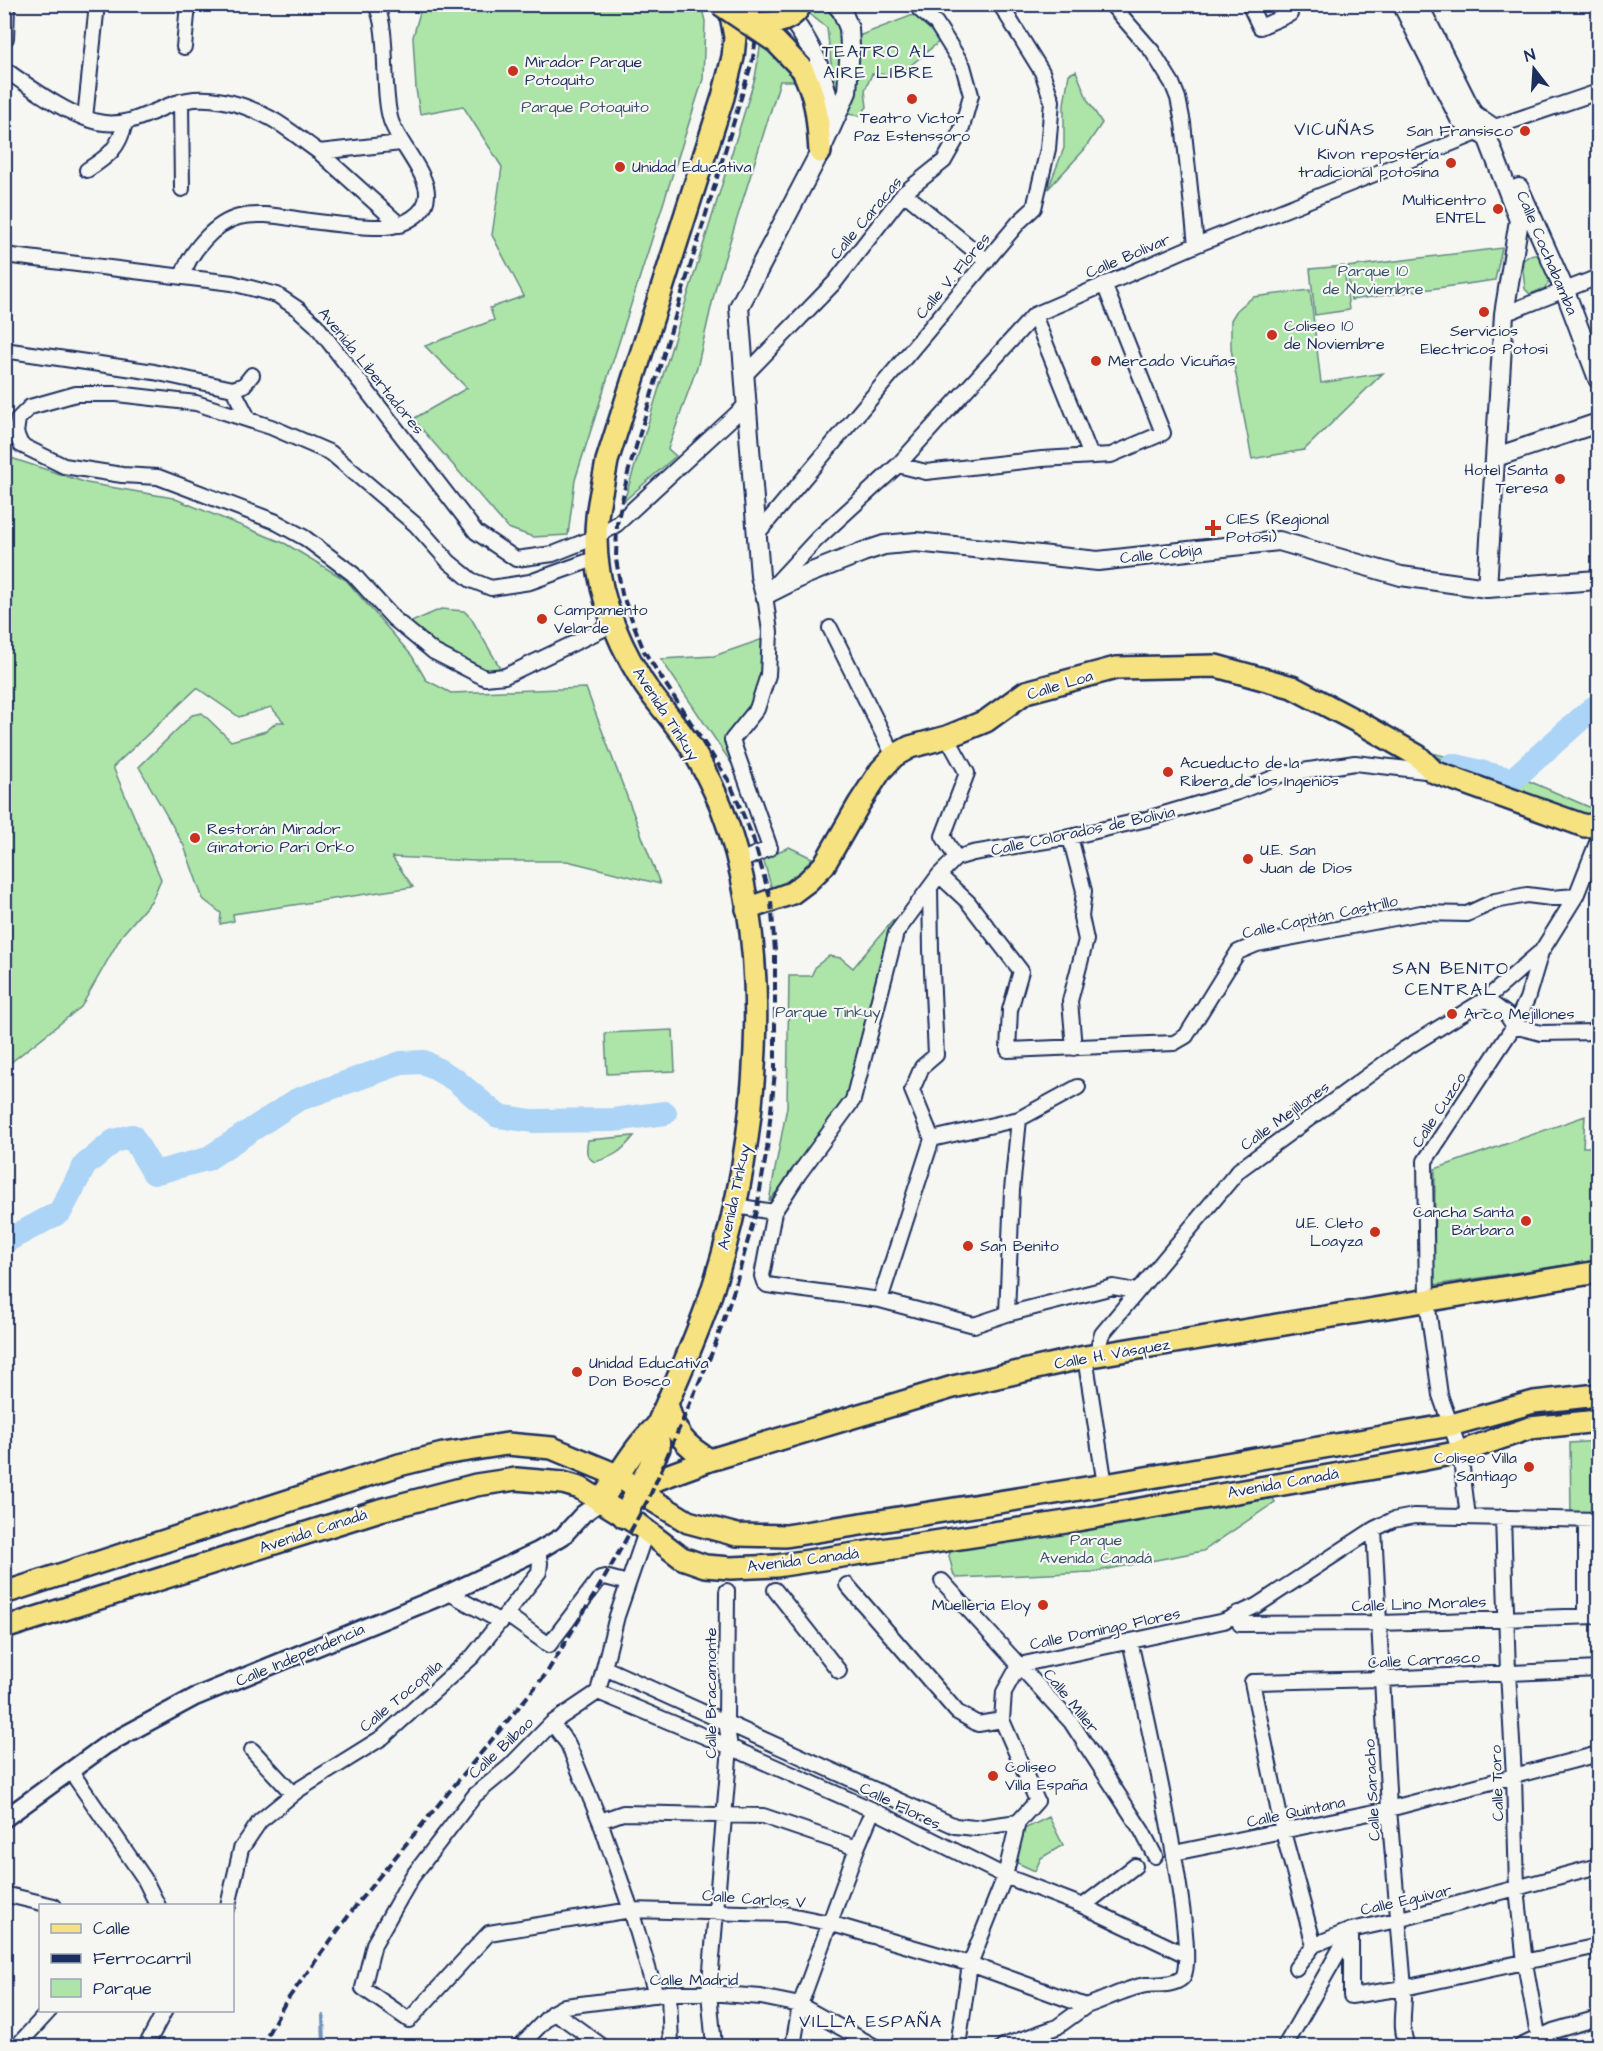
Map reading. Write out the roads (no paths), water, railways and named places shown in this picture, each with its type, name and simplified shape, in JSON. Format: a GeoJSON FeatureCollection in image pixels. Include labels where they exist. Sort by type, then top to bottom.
{"type":"FeatureCollection","features":[{"type":"Feature","properties":{"kind":"main road"},"geometry":{"type":"LineString","coordinates":[[720,4],[776,42],[802,69],[811,88],[818,112],[820,152]]}},
{"type":"Feature","properties":{"kind":"main road","name":"Avenida Tinkuy"},"geometry":{"type":"LineString","coordinates":[[600,1502],[641,1440],[657,1426],[711,1295],[735,1206],[745,1158],[752,1099],[756,1037],[754,971],[747,909],[738,862],[720,805],[690,747],[643,682],[612,625],[603,593],[596,537],[597,517],[607,462],[723,96],[733,57],[735,37],[729,4]]}},
{"type":"Feature","properties":{"kind":"main road"},"geometry":{"type":"LineString","coordinates":[[765,595],[760,576],[739,307],[820,152],[847,92],[849,28],[842,11],[836,4]]}},
{"type":"Feature","properties":{"kind":"main road"},"geometry":{"type":"LineString","coordinates":[[1402,4],[1460,119],[1486,130]]}},
{"type":"Feature","properties":{"kind":"main road"},"geometry":{"type":"LineString","coordinates":[[1418,4],[1473,114],[1486,130]]}},
{"type":"Feature","properties":{"kind":"main road"},"geometry":{"type":"LineString","coordinates":[[747,23],[777,23],[799,10],[786,5]]}},
{"type":"Feature","properties":{"kind":"main road"},"geometry":{"type":"LineString","coordinates":[[786,5],[809,42],[823,73],[833,122]]}},
{"type":"Feature","properties":{"kind":"main road","name":"Calle Cochabamba"},"geometry":{"type":"LineString","coordinates":[[1486,130],[1540,235],[1565,291],[1599,379]]}},
{"type":"Feature","properties":{"kind":"main road","name":"Calle Cochabamba"},"geometry":{"type":"LineString","coordinates":[[1486,130],[1519,220],[1504,314],[1487,588]]}},
{"type":"Feature","properties":{"kind":"main road"},"geometry":{"type":"LineString","coordinates":[[1496,457],[1599,423]]}},
{"type":"Feature","properties":{"kind":"main road","name":"Calle Cobija"},"geometry":{"type":"LineString","coordinates":[[765,595],[807,574],[863,552],[884,545],[916,542],[1098,561],[1279,541],[1401,576],[1487,588],[1599,580]]}},
{"type":"Feature","properties":{"kind":"main road","name":"Calle Loa"},"geometry":{"type":"LineString","coordinates":[[747,909],[792,893],[824,865],[859,804],[881,770],[894,756],[910,747],[947,737],[986,721],[1026,692],[1116,668],[1216,666],[1292,687],[1418,756],[1434,772]]}},
{"type":"Feature","properties":{"kind":"main road","name":"Calle Colorados de Bolivia"},"geometry":{"type":"LineString","coordinates":[[1434,772],[1585,826],[1599,824]]}},
{"type":"Feature","properties":{"kind":"main road","name":"Calle H. Vásquez"},"geometry":{"type":"LineString","coordinates":[[639,1490],[658,1479],[710,1460],[953,1387],[1093,1356],[1599,1272]]}},
{"type":"Feature","properties":{"kind":"main road","name":"Avenida Canadá"},"geometry":{"type":"LineString","coordinates":[[4,1593],[399,1465],[454,1452],[507,1444],[552,1448],[619,1476],[688,1522],[737,1535],[786,1536],[1105,1485],[1451,1425],[1534,1402],[1599,1395]]}},
{"type":"Feature","properties":{"kind":"main road"},"geometry":{"type":"LineString","coordinates":[[667,1403],[672,1424],[678,1434],[696,1452],[710,1460]]}},
{"type":"Feature","properties":{"kind":"main road","name":"Avenida Canadá"},"geometry":{"type":"LineString","coordinates":[[4,1628],[380,1510],[476,1485],[516,1479],[564,1483],[580,1488],[682,1558],[705,1566],[731,1568],[776,1566],[1066,1522],[1460,1452],[1530,1428],[1599,1421]]}},
{"type":"Feature","properties":{"kind":"main road","name":"Avenida Tinkuy"},"geometry":{"type":"LineString","coordinates":[[624,1517],[660,1448],[657,1426]]}},
{"type":"Feature","properties":{"kind":"main road"},"geometry":{"type":"LineString","coordinates":[[674,1552],[688,1522]]}},
{"type":"Feature","properties":{"kind":"street"},"geometry":{"type":"LineString","coordinates":[[6,39],[7,4]]}},
{"type":"Feature","properties":{"kind":"street"},"geometry":{"type":"LineString","coordinates":[[85,118],[97,4]]}},
{"type":"Feature","properties":{"kind":"street"},"geometry":{"type":"LineString","coordinates":[[184,47],[188,4]]}},
{"type":"Feature","properties":{"kind":"street"},"geometry":{"type":"LineString","coordinates":[[182,278],[185,267],[201,242],[219,228],[239,217],[269,215],[384,227],[400,225],[412,219],[424,207],[428,195],[425,181],[401,143],[391,121],[385,88],[382,28],[375,4]]}},
{"type":"Feature","properties":{"kind":"street","name":"Calle Caracas"},"geometry":{"type":"LineString","coordinates":[[743,377],[835,282],[904,193],[944,161],[961,131],[971,95],[963,66],[936,23],[920,10],[917,4]]}},
{"type":"Feature","properties":{"kind":"street","name":"Calle V. Flores"},"geometry":{"type":"LineString","coordinates":[[757,534],[1019,222],[1034,208],[1048,149],[1052,101],[1042,72],[1000,4]]}},
{"type":"Feature","properties":{"kind":"street"},"geometry":{"type":"LineString","coordinates":[[1111,4],[1152,51],[1172,83],[1178,98],[1184,123],[1196,245]]}},
{"type":"Feature","properties":{"kind":"street"},"geometry":{"type":"LineString","coordinates":[[1249,4],[1260,27],[1290,14],[1286,4]]}},
{"type":"Feature","properties":{"kind":"street"},"geometry":{"type":"LineString","coordinates":[[5,69],[32,89],[85,118],[104,123],[125,123],[181,101],[207,99],[241,105],[271,118],[319,152],[400,225]]}},
{"type":"Feature","properties":{"kind":"street"},"geometry":{"type":"LineString","coordinates":[[4,81],[5,69]]}},
{"type":"Feature","properties":{"kind":"street","name":"Calle Bolivar"},"geometry":{"type":"LineString","coordinates":[[765,595],[817,539],[898,465],[1034,315],[1196,245],[1486,130],[1599,92]]}},
{"type":"Feature","properties":{"kind":"street"},"geometry":{"type":"LineString","coordinates":[[181,101],[182,189]]}},
{"type":"Feature","properties":{"kind":"street"},"geometry":{"type":"LineString","coordinates":[[87,170],[106,158],[121,140],[125,123]]}},
{"type":"Feature","properties":{"kind":"street"},"geometry":{"type":"LineString","coordinates":[[319,152],[401,143]]}},
{"type":"Feature","properties":{"kind":"street"},"geometry":{"type":"LineString","coordinates":[[904,193],[987,261]]}},
{"type":"Feature","properties":{"kind":"street"},"geometry":{"type":"LineString","coordinates":[[1516,241],[1540,235]]}},
{"type":"Feature","properties":{"kind":"street","name":"Avenida Libertadores"},"geometry":{"type":"LineString","coordinates":[[4,255],[232,283],[277,295],[304,314],[316,326],[476,532],[516,559],[553,554],[596,537],[616,524],[746,405]]}},
{"type":"Feature","properties":{"kind":"street"},"geometry":{"type":"LineString","coordinates":[[1504,314],[1599,277]]}},
{"type":"Feature","properties":{"kind":"street"},"geometry":{"type":"LineString","coordinates":[[898,465],[926,472],[1042,459],[1112,455],[1163,433],[1104,284]]}},
{"type":"Feature","properties":{"kind":"street"},"geometry":{"type":"LineString","coordinates":[[1034,315],[1091,456]]}},
{"type":"Feature","properties":{"kind":"street"},"geometry":{"type":"LineString","coordinates":[[4,350],[154,372],[233,389],[244,385],[252,375]]}},
{"type":"Feature","properties":{"kind":"street"},"geometry":{"type":"LineString","coordinates":[[233,389],[249,420]]}},
{"type":"Feature","properties":{"kind":"street"},"geometry":{"type":"LineString","coordinates":[[597,558],[530,582],[491,588],[471,580],[449,562],[416,525],[330,453],[271,427],[196,403],[117,394],[76,394],[30,407],[18,419],[16,433],[21,445],[64,466],[122,475],[158,477],[274,522],[305,538],[353,574],[393,618],[434,652],[485,678],[505,676],[612,625]]}},
{"type":"Feature","properties":{"kind":"street"},"geometry":{"type":"LineString","coordinates":[[738,862],[770,848],[732,740],[757,709],[768,675],[770,632],[765,595]]}},
{"type":"Feature","properties":{"kind":"street"},"geometry":{"type":"LineString","coordinates":[[830,628],[894,756]]}},
{"type":"Feature","properties":{"kind":"street"},"geometry":{"type":"LineString","coordinates":[[947,737],[967,773],[943,836],[956,858],[939,875],[896,933],[853,1100],[774,1212],[762,1276],[764,1282],[767,1285],[880,1300],[974,1325],[1007,1314],[1113,1287],[1136,1291]]}},
{"type":"Feature","properties":{"kind":"street","name":"Calle Colorados de Bolivia"},"geometry":{"type":"LineString","coordinates":[[956,858],[1070,837],[1183,810],[1283,774],[1355,763],[1434,772]]}},
{"type":"Feature","properties":{"kind":"street"},"geometry":{"type":"LineString","coordinates":[[1070,837],[1084,891],[1081,916],[1086,939],[1070,1001],[1074,1048]]}},
{"type":"Feature","properties":{"kind":"street","name":"Calle Cuzco"},"geometry":{"type":"LineString","coordinates":[[1451,1425],[1440,1395],[1427,1301],[1425,1161],[1514,1026],[1527,999],[1540,952],[1576,896],[1599,840]]}},
{"type":"Feature","properties":{"kind":"street","name":"Calle Capitán Castrillo"},"geometry":{"type":"LineString","coordinates":[[939,875],[968,902],[1021,971],[1010,1010],[1008,1050],[1174,1043],[1186,1036],[1238,952],[1257,944],[1421,913],[1467,914],[1496,901],[1527,895],[1551,898],[1576,896]]}},
{"type":"Feature","properties":{"kind":"street"},"geometry":{"type":"LineString","coordinates":[[880,1300],[932,1139],[912,1090],[922,1066],[936,1055],[930,887]]}},
{"type":"Feature","properties":{"kind":"street","name":"Calle Mejillones"},"geometry":{"type":"LineString","coordinates":[[1105,1485],[1093,1356],[1102,1334],[1136,1291],[1239,1170],[1403,1050],[1486,999],[1540,952]]}},
{"type":"Feature","properties":{"kind":"street"},"geometry":{"type":"LineString","coordinates":[[1486,999],[1506,1014],[1514,1026],[1541,1033],[1599,1032]]}},
{"type":"Feature","properties":{"kind":"street"},"geometry":{"type":"LineString","coordinates":[[932,1139],[1019,1119],[1078,1087]]}},
{"type":"Feature","properties":{"kind":"street"},"geometry":{"type":"LineString","coordinates":[[1007,1314],[1012,1190],[1019,1119]]}},
{"type":"Feature","properties":{"kind":"street"},"geometry":{"type":"LineString","coordinates":[[735,1206],[774,1212]]}},
{"type":"Feature","properties":{"kind":"street"},"geometry":{"type":"LineString","coordinates":[[1451,1425],[1460,1452],[1468,1517]]}},
{"type":"Feature","properties":{"kind":"street","name":"Calle Independencia"},"geometry":{"type":"LineString","coordinates":[[4,1819],[106,1744],[195,1697],[449,1593],[538,1551],[563,1536],[583,1514],[600,1502]]}},
{"type":"Feature","properties":{"kind":"street","name":"Calle Domingo Flores"},"geometry":{"type":"LineString","coordinates":[[1018,1822],[1037,1801],[1002,1720],[1004,1692],[1019,1665],[1239,1619],[1374,1529],[1393,1520],[1414,1516],[1592,1520]]}},
{"type":"Feature","properties":{"kind":"street","name":"Calle Toro"},"geometry":{"type":"LineString","coordinates":[[1503,1517],[1517,1889],[1525,1963],[1539,2042]]}},
{"type":"Feature","properties":{"kind":"street"},"geometry":{"type":"LineString","coordinates":[[1592,1520],[1592,1616]]}},
{"type":"Feature","properties":{"kind":"street","name":"Calle Saracho"},"geometry":{"type":"LineString","coordinates":[[1374,1529],[1381,1623],[1389,1809],[1404,1988],[1402,2033],[1407,2046]]}},
{"type":"Feature","properties":{"kind":"street"},"geometry":{"type":"LineString","coordinates":[[598,1692],[616,1616],[646,1532]]}},
{"type":"Feature","properties":{"kind":"street","name":"Calle Tocopilla"},"geometry":{"type":"LineString","coordinates":[[228,1904],[241,1849],[260,1821],[293,1794],[383,1737],[473,1656],[539,1572],[538,1551]]}},
{"type":"Feature","properties":{"kind":"street"},"geometry":{"type":"LineString","coordinates":[[449,1593],[504,1618],[549,1645],[600,1578],[605,1577],[628,1583]]}},
{"type":"Feature","properties":{"kind":"street","name":"Calle Miller"},"geometry":{"type":"LineString","coordinates":[[942,1581],[1071,1722],[1155,1856]]}},
{"type":"Feature","properties":{"kind":"street"},"geometry":{"type":"LineString","coordinates":[[847,1585],[957,1712],[978,1724],[1002,1720]]}},
{"type":"Feature","properties":{"kind":"street"},"geometry":{"type":"LineString","coordinates":[[775,1590],[839,1671]]}},
{"type":"Feature","properties":{"kind":"street","name":"Calle Bracamonte"},"geometry":{"type":"LineString","coordinates":[[714,2046],[709,1993],[730,1747],[726,1722],[727,1591]]}},
{"type":"Feature","properties":{"kind":"street","name":"Calle Lino Morales"},"geometry":{"type":"LineString","coordinates":[[1239,1619],[1381,1623],[1592,1616]]}},
{"type":"Feature","properties":{"kind":"street"},"geometry":{"type":"LineString","coordinates":[[1003,2046],[1057,2027],[1086,2006],[1144,1985],[1169,1984],[1181,1979],[1186,1972],[1183,1909],[1174,1853],[1130,1641]]}},
{"type":"Feature","properties":{"kind":"street"},"geometry":{"type":"LineString","coordinates":[[605,1668],[955,1826],[975,1828],[1018,1822],[1005,1876],[970,1964],[958,2046]]}},
{"type":"Feature","properties":{"kind":"street","name":"Calle Carrasco"},"geometry":{"type":"LineString","coordinates":[[1283,1832],[1252,1682],[1383,1679],[1599,1669]]}},
{"type":"Feature","properties":{"kind":"street","name":"Calle Bilbao"},"geometry":{"type":"LineString","coordinates":[[410,2020],[363,1988],[374,1944],[412,1877],[475,1795],[509,1767],[552,1723],[598,1692]]}},
{"type":"Feature","properties":{"kind":"street","name":"Calle Flores"},"geometry":{"type":"LineString","coordinates":[[598,1692],[873,1810],[1005,1876],[1083,1906],[1186,1955]]}},
{"type":"Feature","properties":{"kind":"street"},"geometry":{"type":"LineString","coordinates":[[552,1723],[568,1744],[600,1821],[663,1994],[671,2046]]}},
{"type":"Feature","properties":{"kind":"street"},"geometry":{"type":"LineString","coordinates":[[252,1750],[293,1794]]}},
{"type":"Feature","properties":{"kind":"street","name":"Calle Quintana"},"geometry":{"type":"LineString","coordinates":[[1174,1853],[1389,1809],[1599,1754]]}},
{"type":"Feature","properties":{"kind":"street"},"geometry":{"type":"LineString","coordinates":[[70,1770],[144,1878],[157,1904]]}},
{"type":"Feature","properties":{"kind":"street"},"geometry":{"type":"LineString","coordinates":[[793,2046],[800,2005],[873,1810]]}},
{"type":"Feature","properties":{"kind":"street"},"geometry":{"type":"LineString","coordinates":[[600,1821],[623,1812],[763,1816],[857,1848]]}},
{"type":"Feature","properties":{"kind":"street"},"geometry":{"type":"LineString","coordinates":[[1283,1832],[1314,1945]]}},
{"type":"Feature","properties":{"kind":"street"},"geometry":{"type":"LineString","coordinates":[[1083,1906],[1135,1866]]}},
{"type":"Feature","properties":{"kind":"street","name":"Calle Eguivar"},"geometry":{"type":"LineString","coordinates":[[1285,2046],[1351,1930],[1397,1920],[1599,1866]]}},
{"type":"Feature","properties":{"kind":"street"},"geometry":{"type":"LineString","coordinates":[[4,1894],[49,1904]]}},
{"type":"Feature","properties":{"kind":"street","name":"Calle Carlos V"},"geometry":{"type":"LineString","coordinates":[[410,2020],[489,1933],[631,1910],[785,1914],[829,1923],[970,1964],[1086,2006]]}},
{"type":"Feature","properties":{"kind":"street"},"geometry":{"type":"LineString","coordinates":[[1296,1968],[1314,1945],[1351,1930],[1351,1996],[1404,1988],[1599,1946]]}},
{"type":"Feature","properties":{"kind":"street","name":"Calle Madrid"},"geometry":{"type":"LineString","coordinates":[[520,2046],[552,2013],[565,2006],[663,1994],[709,1993],[761,1997],[800,2005],[873,2046]]}},
{"type":"Feature","properties":{"kind":"street"},"geometry":{"type":"LineString","coordinates":[[17,2046],[48,2012]]}},
{"type":"Feature","properties":{"kind":"street"},"geometry":{"type":"LineString","coordinates":[[146,2046],[164,2012]]}},
{"type":"Feature","properties":{"kind":"street"},"geometry":{"type":"LineString","coordinates":[[552,2013],[566,2020],[602,2046]]}},
{"type":"Feature","properties":{"kind":"street"},"geometry":{"type":"LineString","coordinates":[[1521,2046],[1539,2042],[1553,2031],[1599,2018]]}},
{"type":"Feature","properties":{"kind":"waterway"},"geometry":{"type":"LineString","coordinates":[[1452,765],[1512,780],[1593,708]]}},
{"type":"Feature","properties":{"kind":"waterway"},"geometry":{"type":"LineString","coordinates":[[4,1242],[60,1212],[85,1165],[114,1141],[132,1136],[154,1173],[207,1159],[297,1100],[401,1063],[424,1062],[454,1079],[498,1116],[532,1121],[613,1120],[665,1113]]}},
{"type":"Feature","properties":{"kind":"waterway"},"geometry":{"type":"LineString","coordinates":[[323,2016],[324,2046]]}},
{"type":"Feature","properties":{"kind":"railway"},"geometry":{"type":"LineString","coordinates":[[261,2046],[285,2003],[360,1900],[546,1674],[605,1577],[649,1498],[714,1348],[734,1290],[757,1208],[767,1149],[775,1072],[775,951],[771,901],[753,838],[729,781],[644,651],[622,594],[616,559],[617,524],[628,473],[753,58],[756,37],[751,4]]}},
{"type":"Feature","properties":{"kind":"place","name":"Mirador Parque Potoquito"},"geometry":{"type":"Point","coordinates":[513,71]}},
{"type":"Feature","properties":{"kind":"place","name":"Teatro Victor Paz Estenssoro"},"geometry":{"type":"Point","coordinates":[912,99]}},
{"type":"Feature","properties":{"kind":"place","name":"San Fransisco"},"geometry":{"type":"Point","coordinates":[1525,131]}},
{"type":"Feature","properties":{"kind":"place","name":"Kivon repostería tradicional potosina"},"geometry":{"type":"Point","coordinates":[1451,163]}},
{"type":"Feature","properties":{"kind":"place","name":"Unidad Educativa"},"geometry":{"type":"Point","coordinates":[620,167]}},
{"type":"Feature","properties":{"kind":"place","name":"Multicentro ENTEL"},"geometry":{"type":"Point","coordinates":[1498,209]}},
{"type":"Feature","properties":{"kind":"place","name":"Servicios Electricos Potosi"},"geometry":{"type":"Point","coordinates":[1484,312]}},
{"type":"Feature","properties":{"kind":"place","name":"Coliseo 10 de Noviembre"},"geometry":{"type":"Point","coordinates":[1272,335]}},
{"type":"Feature","properties":{"kind":"place","name":"Mercado Vicuñas"},"geometry":{"type":"Point","coordinates":[1096,361]}},
{"type":"Feature","properties":{"kind":"place","name":"Hotel Santa Teresa"},"geometry":{"type":"Point","coordinates":[1560,479]}},
{"type":"Feature","properties":{"kind":"place","name":"CIES (Regional Potosi)"},"geometry":{"type":"Point","coordinates":[1213,528]}},
{"type":"Feature","properties":{"kind":"place","name":"Campamento Velarde"},"geometry":{"type":"Point","coordinates":[542,619]}},
{"type":"Feature","properties":{"kind":"place","name":"Acueducto de la Ribera de los Ingenios"},"geometry":{"type":"Point","coordinates":[1168,772]}},
{"type":"Feature","properties":{"kind":"place","name":"Restorán Mirador Giratorio Pari Orko"},"geometry":{"type":"Point","coordinates":[195,838]}},
{"type":"Feature","properties":{"kind":"place","name":"U.E. San Juan de Dios"},"geometry":{"type":"Point","coordinates":[1248,859]}},
{"type":"Feature","properties":{"kind":"place","name":"Arco Mejillones"},"geometry":{"type":"Point","coordinates":[1452,1014]}},
{"type":"Feature","properties":{"kind":"place","name":"Cancha Santa Bárbara"},"geometry":{"type":"Point","coordinates":[1526,1221]}},
{"type":"Feature","properties":{"kind":"place","name":"U.E. Cleto Loayza"},"geometry":{"type":"Point","coordinates":[1375,1232]}},
{"type":"Feature","properties":{"kind":"place","name":"San Benito"},"geometry":{"type":"Point","coordinates":[968,1246]}},
{"type":"Feature","properties":{"kind":"place","name":"Unidad Educativa Don Bosco"},"geometry":{"type":"Point","coordinates":[577,1372]}},
{"type":"Feature","properties":{"kind":"place","name":"Coliseo Villa Santiago"},"geometry":{"type":"Point","coordinates":[1529,1467]}},
{"type":"Feature","properties":{"kind":"place","name":"Muelleria Eloy"},"geometry":{"type":"Point","coordinates":[1043,1605]}},
{"type":"Feature","properties":{"kind":"place","name":"Coliseo Villa España"},"geometry":{"type":"Point","coordinates":[993,1776]}},
{"type":"Feature","properties":{"kind":"district","name":"TEATRO AL AIRE LIBRE"},"geometry":{"type":"Point","coordinates":[879,61]}},
{"type":"Feature","properties":{"kind":"district","name":"VICUÑAS"},"geometry":{"type":"Point","coordinates":[1335,129]}},
{"type":"Feature","properties":{"kind":"district","name":"SAN BENITO CENTRAL"},"geometry":{"type":"Point","coordinates":[1451,978]}},
{"type":"Feature","properties":{"kind":"district","name":"VILLA ESPAÑA"},"geometry":{"type":"Point","coordinates":[871,2021]}},
{"type":"Feature","properties":{"kind":"park label","name":"Parque Potoquito"},"geometry":{"type":"Point","coordinates":[585,107]}},
{"type":"Feature","properties":{"kind":"park label","name":"Parque 10 de Noviembre"},"geometry":{"type":"Point","coordinates":[1373,280]}},
{"type":"Feature","properties":{"kind":"park label","name":"Parque Tinkuy"},"geometry":{"type":"Point","coordinates":[828,1012]}},
{"type":"Feature","properties":{"kind":"park label","name":"Parque Avenida Canadá"},"geometry":{"type":"Point","coordinates":[1096,1549]}}]}
